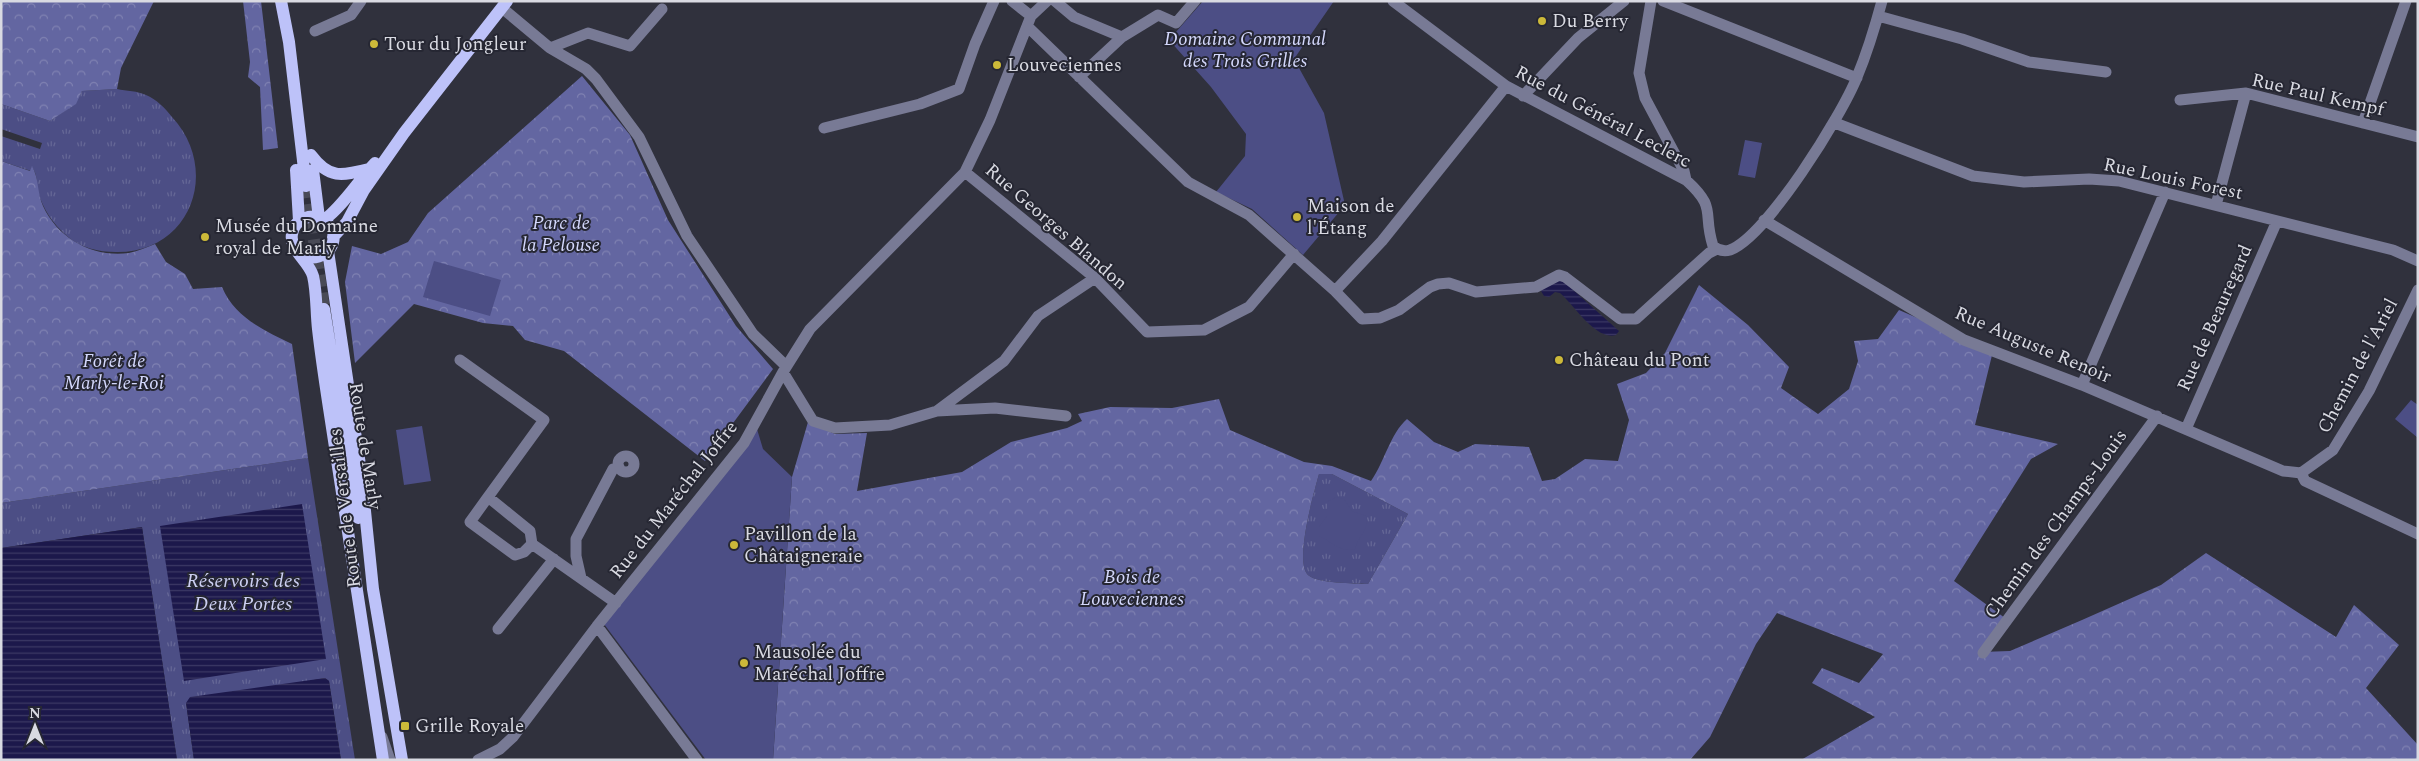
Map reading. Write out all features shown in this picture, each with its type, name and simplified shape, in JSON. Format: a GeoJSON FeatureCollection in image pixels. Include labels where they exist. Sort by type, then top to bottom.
{"type":"FeatureCollection","features":[{"type":"Feature","properties":{"kind":"main road"},"geometry":{"type":"LineString","coordinates":[[281,1],[289,42],[306,186]]}},
{"type":"Feature","properties":{"kind":"main road","name":"Route de Versailles"},"geometry":{"type":"LineString","coordinates":[[402,760],[373,589],[361,472],[328,251],[333,237],[347,222],[364,190],[404,133],[504,5]]}},
{"type":"Feature","properties":{"kind":"main road"},"geometry":{"type":"LineString","coordinates":[[289,42],[293,51],[321,219]]}},
{"type":"Feature","properties":{"kind":"main road"},"geometry":{"type":"LineString","coordinates":[[289,42],[299,221],[309,217],[321,219],[332,230],[333,237]]}},
{"type":"Feature","properties":{"kind":"main road","name":"Route de Versailles"},"geometry":{"type":"LineString","coordinates":[[321,219],[336,211],[369,169],[404,133]]}},
{"type":"Feature","properties":{"kind":"main road"},"geometry":{"type":"LineString","coordinates":[[311,155],[322,169],[334,174],[350,174],[369,169]]}},
{"type":"Feature","properties":{"kind":"main road","name":"Route de Versailles"},"geometry":{"type":"LineString","coordinates":[[299,221],[292,230],[292,242],[313,276],[321,357],[383,760]]}},
{"type":"Feature","properties":{"kind":"main road"},"geometry":{"type":"LineString","coordinates":[[301,255],[313,258],[328,251]]}},
{"type":"Feature","properties":{"kind":"main road","name":"Route de Marly"},"geometry":{"type":"LineString","coordinates":[[324,309],[349,468],[368,572],[373,589]]}},
{"type":"Feature","properties":{"kind":"street"},"geometry":{"type":"LineString","coordinates":[[315,31],[351,15],[361,1]]}},
{"type":"Feature","properties":{"kind":"street"},"geometry":{"type":"LineString","coordinates":[[824,128],[920,104],[959,89],[975,44],[994,1]]}},
{"type":"Feature","properties":{"kind":"street"},"geometry":{"type":"LineString","coordinates":[[1012,1],[1079,77],[1188,182],[1246,212],[1335,291],[1362,320],[1380,318],[1398,310],[1430,287],[1438,284],[1449,283],[1476,292],[1536,287],[1559,275],[1565,277],[1620,319],[1636,319],[1709,253],[1717,249],[1728,251],[1743,243],[1764,220],[1813,157],[1835,123],[1857,78],[1882,1]]}},
{"type":"Feature","properties":{"kind":"street"},"geometry":{"type":"LineString","coordinates":[[1029,21],[1047,1]]}},
{"type":"Feature","properties":{"kind":"street"},"geometry":{"type":"LineString","coordinates":[[1056,1],[1074,17],[1122,37]]}},
{"type":"Feature","properties":{"kind":"street"},"geometry":{"type":"LineString","coordinates":[[1079,77],[1122,37],[1158,15],[1176,23],[1195,1]]}},
{"type":"Feature","properties":{"kind":"street","name":"Rue du Général Leclerc"},"geometry":{"type":"LineString","coordinates":[[1393,1],[1506,86],[1686,180],[1704,198],[1708,212],[1711,240],[1717,249]]}},
{"type":"Feature","properties":{"kind":"street"},"geometry":{"type":"LineString","coordinates":[[1523,96],[1578,38],[1624,1]]}},
{"type":"Feature","properties":{"kind":"street"},"geometry":{"type":"LineString","coordinates":[[1651,1],[1640,73],[1645,98],[1684,171],[1686,180]]}},
{"type":"Feature","properties":{"kind":"street"},"geometry":{"type":"LineString","coordinates":[[1663,1],[1857,78]]}},
{"type":"Feature","properties":{"kind":"street"},"geometry":{"type":"LineString","coordinates":[[2363,123],[2406,1]]}},
{"type":"Feature","properties":{"kind":"street"},"geometry":{"type":"LineString","coordinates":[[504,5],[550,48],[586,69],[639,138],[686,236],[753,334],[785,369],[813,421],[835,428],[890,425],[937,411],[995,408],[1066,416]]}},
{"type":"Feature","properties":{"kind":"street"},"geometry":{"type":"LineString","coordinates":[[550,48],[588,34],[630,46],[662,9]]}},
{"type":"Feature","properties":{"kind":"street"},"geometry":{"type":"LineString","coordinates":[[1878,16],[1962,39],[2029,62],[2106,72]]}},
{"type":"Feature","properties":{"kind":"street","name":"Rue du Maréchal Joffre"},"geometry":{"type":"LineString","coordinates":[[478,760],[500,749],[513,736],[597,626],[744,443],[785,369],[810,329],[965,172],[990,120],[1029,21]]}},
{"type":"Feature","properties":{"kind":"street"},"geometry":{"type":"LineString","coordinates":[[1335,291],[1382,241],[1506,86]]}},
{"type":"Feature","properties":{"kind":"street"},"geometry":{"type":"LineString","coordinates":[[2216,205],[2246,93]]}},
{"type":"Feature","properties":{"kind":"street","name":"Rue Paul Kempf"},"geometry":{"type":"LineString","coordinates":[[2180,100],[2246,93],[2418,137]]}},
{"type":"Feature","properties":{"kind":"street","name":"Rue Louis Forest"},"geometry":{"type":"LineString","coordinates":[[1835,123],[1973,176],[2024,182],[2118,181],[2392,250],[2418,260]]}},
{"type":"Feature","properties":{"kind":"street","name":"Rue Georges Blandon"},"geometry":{"type":"LineString","coordinates":[[965,172],[1095,278],[1147,332],[1204,330],[1249,307],[1294,254]]}},
{"type":"Feature","properties":{"kind":"street"},"geometry":{"type":"LineString","coordinates":[[2082,385],[2165,192]]}},
{"type":"Feature","properties":{"kind":"street","name":"Rue Auguste Renoir"},"geometry":{"type":"LineString","coordinates":[[1764,220],[1964,340],[2158,416],[2283,471],[2301,473]]}},
{"type":"Feature","properties":{"kind":"street","name":"Rue de Beauregard"},"geometry":{"type":"LineString","coordinates":[[2186,428],[2277,221]]}},
{"type":"Feature","properties":{"kind":"street"},"geometry":{"type":"LineString","coordinates":[[937,411],[1004,361],[1038,316],[1095,278]]}},
{"type":"Feature","properties":{"kind":"street","name":"Chemin de l'Ariel"},"geometry":{"type":"LineString","coordinates":[[2301,473],[2334,450],[2369,391],[2418,290]]}},
{"type":"Feature","properties":{"kind":"street"},"geometry":{"type":"LineString","coordinates":[[460,360],[544,420],[470,522],[515,555],[524,552],[532,544]]}},
{"type":"Feature","properties":{"kind":"street","name":"Chemin des Champs-Louis"},"geometry":{"type":"LineString","coordinates":[[1984,653],[2158,416]]}},
{"type":"Feature","properties":{"kind":"street"},"geometry":{"type":"LineString","coordinates":[[581,578],[576,556],[576,539],[613,469],[619,467]]}},
{"type":"Feature","properties":{"kind":"street"},"geometry":{"type":"LineString","coordinates":[[2301,473],[2305,481],[2418,534]]}},
{"type":"Feature","properties":{"kind":"street"},"geometry":{"type":"LineString","coordinates":[[488,497],[530,531],[532,544],[616,603]]}},
{"type":"Feature","properties":{"kind":"street"},"geometry":{"type":"LineString","coordinates":[[498,629],[554,559]]}},
{"type":"Feature","properties":{"kind":"street"},"geometry":{"type":"LineString","coordinates":[[597,626],[697,760]]}},
{"type":"Feature","properties":{"kind":"street"},"geometry":{"type":"LineString","coordinates":[[378,729],[386,745],[390,760]]}},
{"type":"Feature","properties":{"kind":"green space"},"geometry":{"type":"Polygon","coordinates":[[[1,1],[154,1],[121,68],[117,89],[82,91],[76,104],[50,121],[1,104],[1,1]]]}},
{"type":"Feature","properties":{"kind":"green space"},"geometry":{"type":"Polygon","coordinates":[[[243,1],[261,1],[278,148],[263,150],[260,87],[248,77],[250,62],[243,1]]]}},
{"type":"Feature","properties":{"kind":"green space","name":"Domaine Communal des Trois Grilles"},"geometry":{"type":"Polygon","coordinates":[[[1203,1],[1334,1],[1294,59],[1324,113],[1345,205],[1303,255],[1252,209],[1216,192],[1245,156],[1246,134],[1211,87],[1169,40],[1203,1]]]}},
{"type":"Feature","properties":{"kind":"green space","name":"Parc de la Pelouse"},"geometry":{"type":"Polygon","coordinates":[[[582,76],[630,135],[668,220],[736,326],[773,369],[705,461],[564,351],[525,340],[513,326],[483,323],[414,304],[355,363],[345,282],[352,246],[381,254],[408,242],[428,213],[582,76]]]}},
{"type":"Feature","properties":{"kind":"green space"},"geometry":{"type":"Polygon","coordinates":[[[117,89],[150,97],[170,114],[187,138],[194,161],[196,183],[190,205],[180,224],[163,239],[142,249],[116,252],[90,248],[78,244],[67,236],[46,210],[38,192],[35,173],[32,167],[31,171],[1,161],[1,136],[40,149],[42,143],[1,129],[1,104],[50,121],[75,104],[82,91],[117,89]]]}},
{"type":"Feature","properties":{"kind":"green space"},"geometry":{"type":"Polygon","coordinates":[[[1745,140],[1762,143],[1755,178],[1738,175],[1745,140]]]}},
{"type":"Feature","properties":{"kind":"green space","name":"Forêt de Marly-le-Roi"},"geometry":{"type":"Polygon","coordinates":[[[1,161],[30,171],[32,166],[36,175],[41,201],[50,218],[58,228],[78,244],[90,249],[116,254],[129,253],[155,244],[166,262],[185,274],[193,289],[222,287],[234,307],[242,315],[261,328],[292,344],[308,458],[1,503],[1,161]]]}},
{"type":"Feature","properties":{"kind":"green space"},"geometry":{"type":"Polygon","coordinates":[[[434,261],[501,280],[490,316],[423,297],[434,261]]]}},
{"type":"Feature","properties":{"kind":"green space","name":"Bois de Louveciennes"},"geometry":{"type":"Polygon","coordinates":[[[1699,285],[1748,325],[1789,367],[1781,388],[1818,414],[1849,389],[1858,361],[1854,341],[1878,339],[1899,310],[1993,351],[1975,425],[2058,444],[2031,459],[1954,581],[2005,618],[1981,652],[2010,651],[2082,620],[2161,585],[2206,553],[2336,637],[2354,605],[2399,645],[2366,688],[2418,745],[2418,760],[1801,760],[1875,717],[1812,683],[1822,668],[1859,683],[1883,654],[1777,613],[1756,644],[1710,737],[1690,760],[773,760],[792,477],[808,422],[835,434],[867,433],[857,491],[962,472],[1011,442],[1067,428],[1082,421],[1078,414],[1110,407],[1172,408],[1219,399],[1230,430],[1304,462],[1332,466],[1371,481],[1396,432],[1407,419],[1434,442],[1458,452],[1475,444],[1529,447],[1542,481],[1555,479],[1585,459],[1618,461],[1629,420],[1617,384],[1646,373],[1665,353],[1699,285]],[[1319,474],[1306,526],[1303,556],[1304,568],[1308,575],[1320,580],[1368,584],[1408,514],[1332,474],[1319,474]]]}},
{"type":"Feature","properties":{"kind":"green space"},"geometry":{"type":"Polygon","coordinates":[[[2411,400],[2418,405],[2418,438],[2395,419],[2411,400]]]}},
{"type":"Feature","properties":{"kind":"green space"},"geometry":{"type":"Polygon","coordinates":[[[422,426],[431,481],[404,485],[396,430],[422,426]]]}},
{"type":"Feature","properties":{"kind":"green space"},"geometry":{"type":"Polygon","coordinates":[[[757,429],[763,449],[792,477],[773,760],[706,760],[604,624],[757,429]]]}},
{"type":"Feature","properties":{"kind":"green space"},"geometry":{"type":"Polygon","coordinates":[[[308,458],[355,760],[341,760],[329,681],[325,678],[186,703],[194,760],[177,760],[142,527],[1,548],[1,503],[308,458]]]}},
{"type":"Feature","properties":{"kind":"green space"},"geometry":{"type":"Polygon","coordinates":[[[1319,474],[1332,474],[1408,514],[1368,584],[1320,580],[1308,575],[1304,568],[1303,556],[1306,526],[1319,474]]]}},
{"type":"Feature","properties":{"kind":"green space"},"geometry":{"type":"Polygon","coordinates":[[[1336,497],[1344,499],[1352,511],[1366,516],[1365,529],[1355,549],[1345,550],[1319,536],[1319,527],[1327,516],[1327,502],[1336,497]]]}},
{"type":"Feature","properties":{"kind":"water"},"geometry":{"type":"Polygon","coordinates":[[[1555,280],[1563,281],[1619,331],[1616,335],[1601,333],[1593,328],[1560,293],[1555,292],[1549,297],[1544,296],[1541,291],[1545,285],[1555,280]]]}},
{"type":"Feature","properties":{"kind":"water","name":"Réservoirs des Deux Portes"},"geometry":{"type":"Polygon","coordinates":[[[302,504],[326,659],[184,681],[160,526],[302,504]]]}},
{"type":"Feature","properties":{"kind":"water","name":"Réservoirs des Deux Portes"},"geometry":{"type":"Polygon","coordinates":[[[142,527],[177,760],[1,760],[1,548],[142,527]]]}},
{"type":"Feature","properties":{"kind":"water"},"geometry":{"type":"Polygon","coordinates":[[[325,678],[329,681],[341,760],[194,760],[186,703],[190,697],[325,678]]]}},
{"type":"Feature","properties":{"kind":"tunnel"},"geometry":{"type":"LineString","coordinates":[[306,186],[324,309]]}},
{"type":"Feature","properties":{"kind":"place","name":"Du Berry"},"geometry":{"type":"Point","coordinates":[1542,21]}},
{"type":"Feature","properties":{"kind":"place","name":"Tour du Jongleur"},"geometry":{"type":"Point","coordinates":[374,44]}},
{"type":"Feature","properties":{"kind":"place","name":"Louveciennes"},"geometry":{"type":"Point","coordinates":[997,65]}},
{"type":"Feature","properties":{"kind":"place","name":"Maison de l'Étang"},"geometry":{"type":"Point","coordinates":[1297,217]}},
{"type":"Feature","properties":{"kind":"place","name":"Musée du Domaine royal de Marly"},"geometry":{"type":"Point","coordinates":[205,237]}},
{"type":"Feature","properties":{"kind":"place","name":"Château du Pont"},"geometry":{"type":"Point","coordinates":[1559,360]}},
{"type":"Feature","properties":{"kind":"place","name":"Pavillon de la Châtaigneraie"},"geometry":{"type":"Point","coordinates":[734,545]}},
{"type":"Feature","properties":{"kind":"place","name":"Mausolée du Maréchal Joffre"},"geometry":{"type":"Point","coordinates":[744,663]}},
{"type":"Feature","properties":{"kind":"place","name":"Grille Royale"},"geometry":{"type":"Point","coordinates":[405,726]}}]}
